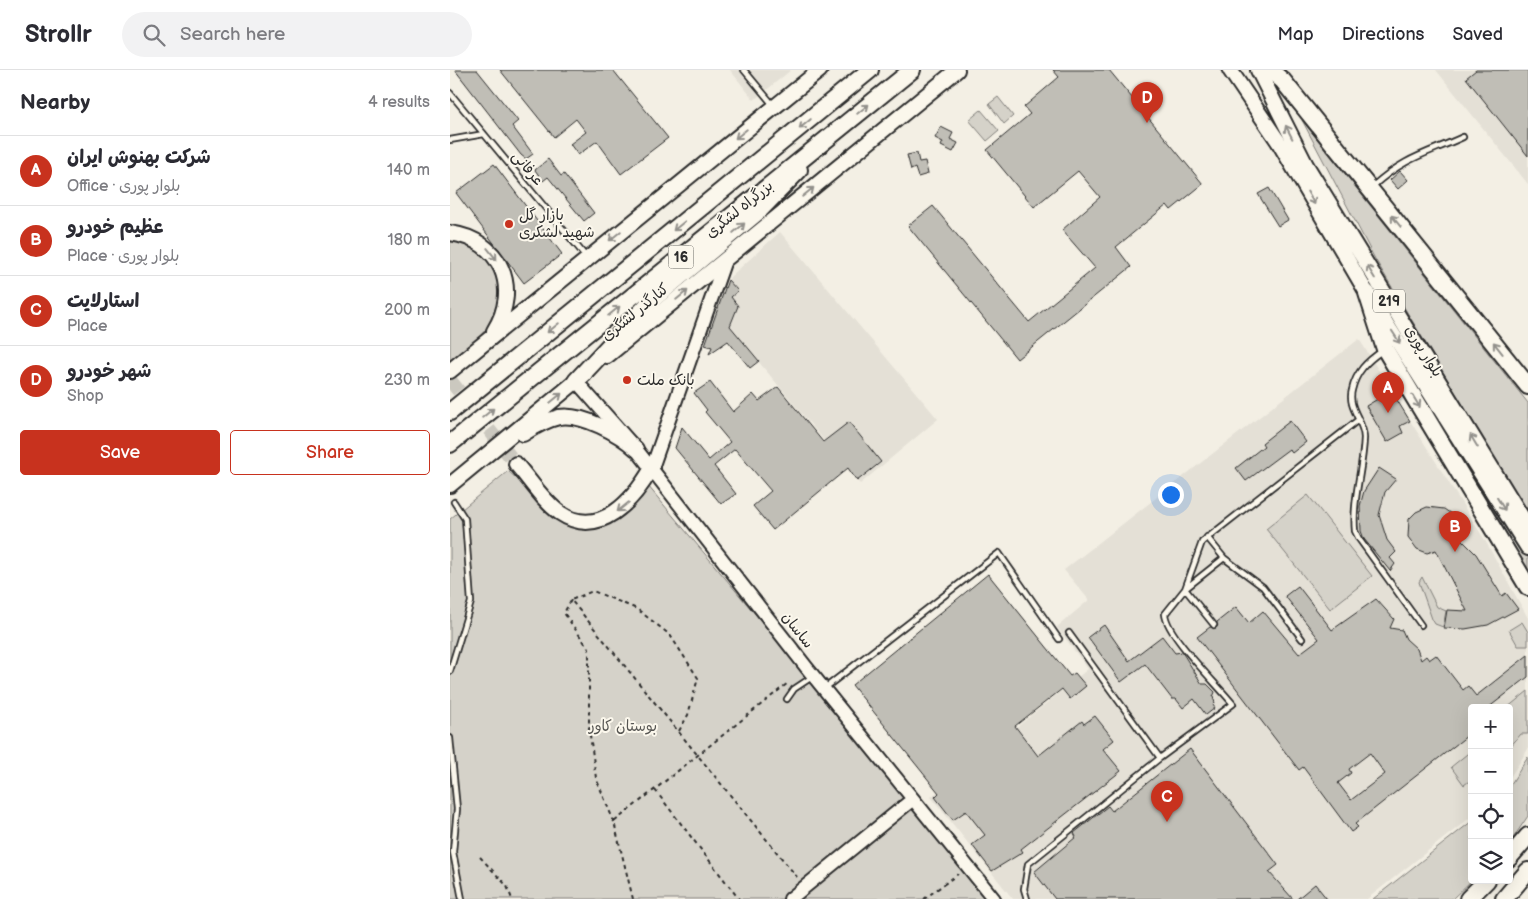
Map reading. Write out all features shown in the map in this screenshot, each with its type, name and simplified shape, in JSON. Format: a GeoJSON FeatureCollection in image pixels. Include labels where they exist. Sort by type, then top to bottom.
{"type":"FeatureCollection","features":[{"type":"Feature","properties":{"kind":"highway","name":"بزرگراه لشگری"},"geometry":{"type":"LineString","coordinates":[[450,412],[870,70]]}},
{"type":"Feature","properties":{"kind":"highway","name":"بزرگراه لشگری"},"geometry":{"type":"LineString","coordinates":[[450,444],[912,70]]}},
{"type":"Feature","properties":{"kind":"highway"},"geometry":{"type":"LineString","coordinates":[[1270,70],[1282,81],[1528,386]]}},
{"type":"Feature","properties":{"kind":"highway"},"geometry":{"type":"LineString","coordinates":[[576,381],[652,300],[779,193],[834,132]]}},
{"type":"Feature","properties":{"kind":"highway"},"geometry":{"type":"LineString","coordinates":[[1367,294],[1385,349],[1528,587]]}},
{"type":"Feature","properties":{"kind":"highway"},"geometry":{"type":"LineString","coordinates":[[1513,853],[1528,836]]}},
{"type":"Feature","properties":{"kind":"highway"},"geometry":{"type":"LineString","coordinates":[[1504,899],[1528,871]]}},
{"type":"Feature","properties":{"kind":"highway"},"geometry":{"type":"LineString","coordinates":[[1468,899],[1483,884]]}},
{"type":"Feature","properties":{"kind":"highway"},"geometry":{"type":"LineString","coordinates":[[1508,899],[1528,884]]}},
{"type":"Feature","properties":{"kind":"main road"},"geometry":{"type":"LineString","coordinates":[[450,372],[820,70]]}},
{"type":"Feature","properties":{"kind":"main road","name":"کنارگذر لشگری"},"geometry":{"type":"LineString","coordinates":[[450,484],[957,70]]}},
{"type":"Feature","properties":{"kind":"main road","name":"بلوار پوری"},"geometry":{"type":"LineString","coordinates":[[1230,70],[1278,141],[1367,294],[1528,548]]}},
{"type":"Feature","properties":{"kind":"main road","name":"بلوار پوری"},"geometry":{"type":"LineString","coordinates":[[1258,70],[1306,165],[1528,527]]}},
{"type":"Feature","properties":{"kind":"main road"},"geometry":{"type":"LineString","coordinates":[[450,233],[474,239],[485,246],[496,258],[504,277],[506,298],[502,318],[488,340]]}},
{"type":"Feature","properties":{"kind":"main road"},"geometry":{"type":"LineString","coordinates":[[496,447],[504,446],[537,425],[560,417],[576,419],[608,429],[626,439],[636,449]]}},
{"type":"Feature","properties":{"kind":"main road"},"geometry":{"type":"LineString","coordinates":[[516,464],[555,509],[571,519],[582,521],[603,518],[621,509],[632,499],[652,468]]}},
{"type":"Feature","properties":{"kind":"street"},"geometry":{"type":"LineString","coordinates":[[652,468],[725,260]]}},
{"type":"Feature","properties":{"kind":"street","name":"ساسان"},"geometry":{"type":"LineString","coordinates":[[576,381],[652,468],[824,689],[994,899]]}},
{"type":"Feature","properties":{"kind":"street"},"geometry":{"type":"LineString","coordinates":[[790,899],[913,800]]}},
{"type":"Feature","properties":{"kind":"lane"},"geometry":{"type":"LineString","coordinates":[[744,70],[775,107]]}},
{"type":"Feature","properties":{"kind":"lane","name":"عرفانی"},"geometry":{"type":"LineString","coordinates":[[450,93],[588,259]]}},
{"type":"Feature","properties":{"kind":"lane"},"geometry":{"type":"LineString","coordinates":[[450,140],[484,134]]}},
{"type":"Feature","properties":{"kind":"lane"},"geometry":{"type":"LineString","coordinates":[[1370,189],[1396,166],[1424,152],[1463,137]]}},
{"type":"Feature","properties":{"kind":"lane"},"geometry":{"type":"LineString","coordinates":[[1385,349],[1365,364],[1357,376],[1351,392],[1352,405],[1364,436],[1355,531],[1421,625]]}},
{"type":"Feature","properties":{"kind":"lane"},"geometry":{"type":"LineString","coordinates":[[1185,589],[1196,555],[1202,542],[1207,537],[1358,420]]}},
{"type":"Feature","properties":{"kind":"lane"},"geometry":{"type":"LineString","coordinates":[[450,672],[471,602],[465,519],[454,502]]}},
{"type":"Feature","properties":{"kind":"lane"},"geometry":{"type":"LineString","coordinates":[[1207,537],[1224,558],[1263,587],[1302,639]]}},
{"type":"Feature","properties":{"kind":"lane"},"geometry":{"type":"LineString","coordinates":[[824,689],[999,553],[1059,639]]}},
{"type":"Feature","properties":{"kind":"lane"},"geometry":{"type":"LineString","coordinates":[[1027,899],[1024,889],[1028,864],[1160,758],[1233,704],[1166,623],[1165,614],[1185,589],[1224,558]]}},
{"type":"Feature","properties":{"kind":"lane"},"geometry":{"type":"LineString","coordinates":[[1185,589],[1214,625]]}},
{"type":"Feature","properties":{"kind":"lane"},"geometry":{"type":"LineString","coordinates":[[1069,633],[1160,758]]}},
{"type":"Feature","properties":{"kind":"lane"},"geometry":{"type":"LineString","coordinates":[[787,699],[811,672]]}},
{"type":"Feature","properties":{"kind":"lane"},"geometry":{"type":"LineString","coordinates":[[450,738],[457,810],[453,852],[462,899]]}},
{"type":"Feature","properties":{"kind":"path"},"geometry":{"type":"LineString","coordinates":[[634,899],[614,822],[596,778],[589,728],[589,649],[564,613],[571,600],[593,591],[637,609],[670,635],[698,678],[688,715],[679,731]]}},
{"type":"Feature","properties":{"kind":"path"},"geometry":{"type":"LineString","coordinates":[[571,600],[804,887]]}},
{"type":"Feature","properties":{"kind":"path"},"geometry":{"type":"LineString","coordinates":[[614,822],[698,755],[811,672]]}},
{"type":"Feature","properties":{"kind":"path"},"geometry":{"type":"LineString","coordinates":[[654,790],[739,899]]}},
{"type":"Feature","properties":{"kind":"path"},"geometry":{"type":"LineString","coordinates":[[480,857],[507,886],[512,899]]}},
{"type":"Feature","properties":{"kind":"path"},"geometry":{"type":"LineString","coordinates":[[924,899],[958,874]]}},
{"type":"Feature","properties":{"kind":"shaded area"},"geometry":{"type":"Polygon","coordinates":[[[730,70],[791,70],[754,100],[730,70]]]}},
{"type":"Feature","properties":{"kind":"shaded area"},"geometry":{"type":"Polygon","coordinates":[[[1436,70],[1528,70],[1528,184],[1436,70]]]}},
{"type":"Feature","properties":{"kind":"shaded area"},"geometry":{"type":"Polygon","coordinates":[[[780,232],[938,419],[860,484],[715,309],[730,277],[780,232]]]}},
{"type":"Feature","properties":{"kind":"shaded area"},"geometry":{"type":"Polygon","coordinates":[[[1359,339],[1486,542],[1528,618],[1528,749],[1513,773],[1513,704],[1468,704],[1468,819],[1367,899],[1013,899],[931,797],[1088,669],[1057,627],[1089,600],[1064,570],[1359,339]]]}},
{"type":"Feature","properties":{"kind":"green space"},"geometry":{"type":"Polygon","coordinates":[[[998,97],[1013,116],[1004,124],[989,104],[998,97]]]}},
{"type":"Feature","properties":{"kind":"green space"},"geometry":{"type":"Polygon","coordinates":[[[981,110],[999,131],[987,141],[969,120],[981,110]]]}},
{"type":"Feature","properties":{"kind":"green space"},"geometry":{"type":"Polygon","coordinates":[[[1302,120],[1528,403],[1528,513],[1375,259],[1302,120]]]}},
{"type":"Feature","properties":{"kind":"green space"},"geometry":{"type":"Polygon","coordinates":[[[450,237],[463,238],[495,262],[499,283],[499,302],[491,322],[484,331],[450,361],[450,237]]]}},
{"type":"Feature","properties":{"kind":"green space"},"geometry":{"type":"Polygon","coordinates":[[[1408,364],[1528,555],[1528,574],[1410,378],[1408,364]]]}},
{"type":"Feature","properties":{"kind":"green space","name":"بوستان کاور"},"geometry":{"type":"Polygon","coordinates":[[[508,471],[549,507],[586,525],[648,486],[802,670],[986,899],[450,899],[450,519],[508,471]]]}},
{"type":"Feature","properties":{"kind":"green space"},"geometry":{"type":"Polygon","coordinates":[[[1308,495],[1372,576],[1330,609],[1266,529],[1308,495]]]}},
{"type":"Feature","properties":{"kind":"green space"},"geometry":{"type":"Polygon","coordinates":[[[1422,577],[1437,607],[1446,611],[1443,627],[1435,624],[1432,619],[1419,582],[1422,577]]]}},
{"type":"Feature","properties":{"kind":"green space"},"geometry":{"type":"Polygon","coordinates":[[[1522,622],[1528,632],[1528,646],[1518,646],[1509,630],[1522,622]]]}},
{"type":"Feature","properties":{"kind":"green space"},"geometry":{"type":"Polygon","coordinates":[[[1528,691],[1528,734],[1521,734],[1513,743],[1513,704],[1528,691]]]}},
{"type":"Feature","properties":{"kind":"green space"},"geometry":{"type":"Polygon","coordinates":[[[1468,753],[1468,782],[1464,785],[1451,767],[1468,753]]]}},
{"type":"Feature","properties":{"kind":"green space"},"geometry":{"type":"Polygon","coordinates":[[[1528,757],[1528,816],[1513,838],[1513,794],[1513,781],[1528,757]]]}},
{"type":"Feature","properties":{"kind":"green space"},"geometry":{"type":"Polygon","coordinates":[[[1468,824],[1468,884],[1452,899],[1373,899],[1468,824]]]}},
{"type":"Feature","properties":{"kind":"building"},"geometry":{"type":"Polygon","coordinates":[[[455,70],[477,70],[518,121],[512,126],[533,154],[526,159],[521,155],[455,70]]]}},
{"type":"Feature","properties":{"kind":"building"},"geometry":{"type":"Polygon","coordinates":[[[500,70],[613,70],[668,138],[621,174],[597,141],[578,155],[570,144],[586,132],[576,119],[554,137],[500,70]]]}},
{"type":"Feature","properties":{"kind":"building"},"geometry":{"type":"Polygon","coordinates":[[[1053,70],[1109,70],[1203,184],[1171,210],[1167,205],[1116,247],[1131,267],[1017,359],[908,226],[933,206],[1029,322],[1095,268],[1062,230],[1100,197],[1078,171],[1034,207],[987,150],[1030,114],[1024,107],[1059,77],[1053,70]]]}},
{"type":"Feature","properties":{"kind":"building"},"geometry":{"type":"Polygon","coordinates":[[[1476,70],[1528,70],[1528,156],[1466,78],[1476,70]]]}},
{"type":"Feature","properties":{"kind":"building"},"geometry":{"type":"Polygon","coordinates":[[[941,127],[953,133],[950,139],[958,143],[953,152],[941,146],[943,142],[935,138],[941,127]]]}},
{"type":"Feature","properties":{"kind":"building"},"geometry":{"type":"Polygon","coordinates":[[[917,153],[919,162],[925,161],[928,174],[918,177],[915,168],[911,170],[907,155],[917,153]]]}},
{"type":"Feature","properties":{"kind":"building"},"geometry":{"type":"Polygon","coordinates":[[[548,159],[561,176],[564,174],[594,213],[584,221],[548,177],[543,181],[535,170],[548,159]]]}},
{"type":"Feature","properties":{"kind":"building","name":"بازار گل شهید لشکری"},"geometry":{"type":"Polygon","coordinates":[[[494,164],[562,254],[524,283],[456,193],[494,164]]]}},
{"type":"Feature","properties":{"kind":"building"},"geometry":{"type":"Polygon","coordinates":[[[1400,171],[1408,180],[1398,189],[1390,180],[1400,171]]]}},
{"type":"Feature","properties":{"kind":"building"},"geometry":{"type":"Polygon","coordinates":[[[1269,188],[1288,220],[1278,226],[1258,194],[1269,188]]]}},
{"type":"Feature","properties":{"kind":"building"},"geometry":{"type":"Polygon","coordinates":[[[728,280],[738,291],[731,297],[738,306],[730,326],[759,361],[750,368],[728,341],[709,354],[712,347],[705,345],[728,280]]]}},
{"type":"Feature","properties":{"kind":"building"},"geometry":{"type":"Polygon","coordinates":[[[710,382],[733,412],[753,394],[759,401],[778,387],[823,442],[849,422],[881,462],[857,481],[848,468],[773,530],[753,506],[771,491],[735,449],[714,466],[736,494],[721,504],[675,448],[682,427],[709,460],[730,442],[705,412],[707,410],[694,393],[710,382]]]}},
{"type":"Feature","properties":{"kind":"building"},"geometry":{"type":"Polygon","coordinates":[[[1387,384],[1410,421],[1400,426],[1403,433],[1387,442],[1366,406],[1381,397],[1377,390],[1387,384]]]}},
{"type":"Feature","properties":{"kind":"building"},"geometry":{"type":"Polygon","coordinates":[[[1290,421],[1306,442],[1292,453],[1289,449],[1246,481],[1236,468],[1264,446],[1262,443],[1290,421]]]}},
{"type":"Feature","properties":{"kind":"building"},"geometry":{"type":"Polygon","coordinates":[[[1379,468],[1396,479],[1385,492],[1379,515],[1387,540],[1396,552],[1390,558],[1395,564],[1390,571],[1364,539],[1361,531],[1360,506],[1364,491],[1379,468]]]}},
{"type":"Feature","properties":{"kind":"building"},"geometry":{"type":"Polygon","coordinates":[[[1427,507],[1444,509],[1457,518],[1457,535],[1476,554],[1502,596],[1506,593],[1518,609],[1488,625],[1465,629],[1444,628],[1447,610],[1467,611],[1436,550],[1427,553],[1417,549],[1408,537],[1409,519],[1416,512],[1427,507]]]}},
{"type":"Feature","properties":{"kind":"building"},"geometry":{"type":"Polygon","coordinates":[[[988,574],[1070,676],[1075,673],[1086,686],[1070,699],[1062,689],[1015,726],[1038,756],[1082,721],[1084,724],[1095,716],[1114,740],[1103,749],[1121,771],[1021,849],[1023,852],[992,871],[972,845],[985,835],[966,811],[953,820],[935,797],[939,793],[852,685],[988,574]]]}},
{"type":"Feature","properties":{"kind":"building"},"geometry":{"type":"Polygon","coordinates":[[[1298,586],[1332,630],[1376,599],[1394,619],[1390,628],[1402,630],[1406,639],[1417,649],[1421,660],[1426,656],[1429,660],[1436,655],[1463,690],[1468,686],[1476,696],[1528,655],[1528,677],[1493,704],[1468,704],[1468,735],[1355,824],[1358,827],[1351,832],[1303,767],[1299,770],[1197,637],[1210,627],[1216,628],[1217,622],[1236,607],[1249,623],[1263,611],[1299,654],[1319,639],[1285,596],[1298,586]],[[1370,753],[1349,769],[1351,773],[1338,783],[1351,800],[1385,774],[1370,753]]]}},
{"type":"Feature","properties":{"kind":"building"},"geometry":{"type":"Polygon","coordinates":[[[1104,625],[1129,661],[1162,636],[1175,653],[1182,652],[1202,684],[1207,684],[1215,692],[1213,697],[1215,703],[1213,705],[1215,708],[1206,715],[1194,699],[1183,708],[1176,699],[1172,699],[1145,664],[1121,682],[1088,637],[1104,625]]]}},
{"type":"Feature","properties":{"kind":"building"},"geometry":{"type":"Polygon","coordinates":[[[1190,749],[1278,865],[1269,872],[1293,899],[1055,899],[1034,872],[1076,837],[1074,833],[1108,806],[1112,811],[1190,749]]]}},
{"type":"Feature","properties":{"kind":"building"},"geometry":{"type":"Polygon","coordinates":[[[1315,884],[1327,899],[1297,899],[1315,884]]]}},
{"type":"Feature","properties":{"kind":"tunnel"},"geometry":{"type":"LineString","coordinates":[[450,380],[516,464]]}},
{"type":"Feature","properties":{"kind":"place","name":"شهر خودرو"},"geometry":{"type":"Point","coordinates":[1147,123]}},
{"type":"Feature","properties":{"kind":"place","name":"بازار گل شهید لشکری"},"geometry":{"type":"Point","coordinates":[509,224]}},
{"type":"Feature","properties":{"kind":"place","name":"بانک ملت"},"geometry":{"type":"Point","coordinates":[627,380]}},
{"type":"Feature","properties":{"kind":"place","name":"شرکت بهنوش ایران"},"geometry":{"type":"Point","coordinates":[1388,413]}},
{"type":"Feature","properties":{"kind":"place","name":"عظیم خودرو"},"geometry":{"type":"Point","coordinates":[1455,552]}},
{"type":"Feature","properties":{"kind":"place","name":"استارلایت"},"geometry":{"type":"Point","coordinates":[1167,822]}}]}
